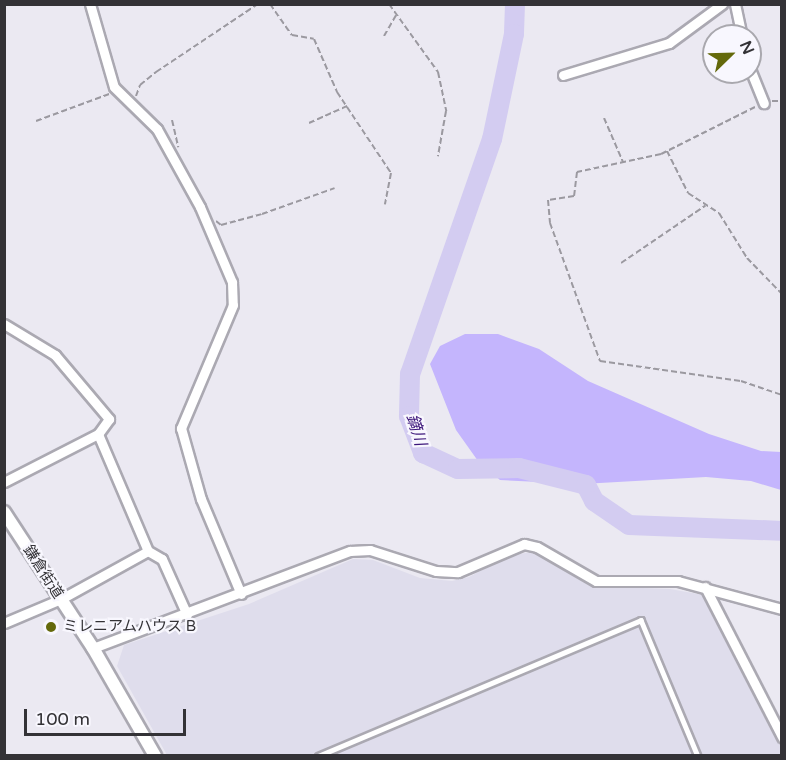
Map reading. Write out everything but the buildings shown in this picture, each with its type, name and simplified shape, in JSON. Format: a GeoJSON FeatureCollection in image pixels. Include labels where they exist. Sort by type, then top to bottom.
{"type":"FeatureCollection","features":[{"type":"Feature","properties":{"kind":"street"},"geometry":{"type":"LineString","coordinates":[[90,4],[114,87],[156,129],[200,207],[234,295],[180,428],[197,488],[241,594]]}},
{"type":"Feature","properties":{"kind":"street"},"geometry":{"type":"LineString","coordinates":[[735,4],[739,24]]}},
{"type":"Feature","properties":{"kind":"street"},"geometry":{"type":"LineString","coordinates":[[563,75],[669,43],[721,5]]}},
{"type":"Feature","properties":{"kind":"street"},"geometry":{"type":"LineString","coordinates":[[756,84],[764,103]]}},
{"type":"Feature","properties":{"kind":"street"},"geometry":{"type":"LineString","coordinates":[[4,324],[55,355],[91,393],[109,419],[98,434],[4,482]]}},
{"type":"Feature","properties":{"kind":"street"},"geometry":{"type":"LineString","coordinates":[[98,434],[148,551],[162,559],[187,615]]}},
{"type":"Feature","properties":{"kind":"street","name":"鎌倉街道"},"geometry":{"type":"LineString","coordinates":[[4,512],[93,648],[154,756]]}},
{"type":"Feature","properties":{"kind":"street"},"geometry":{"type":"LineString","coordinates":[[93,648],[187,615],[350,551],[370,550],[436,571],[458,572],[524,544],[549,553],[596,581],[678,581],[782,609]]}},
{"type":"Feature","properties":{"kind":"street"},"geometry":{"type":"LineString","coordinates":[[4,623],[61,599],[148,551]]}},
{"type":"Feature","properties":{"kind":"street"},"geometry":{"type":"LineString","coordinates":[[705,588],[782,737]]}},
{"type":"Feature","properties":{"kind":"lane"},"geometry":{"type":"LineString","coordinates":[[318,756],[641,620],[698,756]]}},
{"type":"Feature","properties":{"kind":"path"},"geometry":{"type":"LineString","coordinates":[[134,108],[137,91],[156,72],[258,4]]}},
{"type":"Feature","properties":{"kind":"path"},"geometry":{"type":"LineString","coordinates":[[270,4],[292,35],[314,39],[347,106],[391,173],[385,204]]}},
{"type":"Feature","properties":{"kind":"path"},"geometry":{"type":"LineString","coordinates":[[389,4],[431,59],[444,92],[446,124],[438,156]]}},
{"type":"Feature","properties":{"kind":"path"},"geometry":{"type":"LineString","coordinates":[[384,36],[397,14]]}},
{"type":"Feature","properties":{"kind":"path"},"geometry":{"type":"LineString","coordinates":[[36,121],[104,96],[114,87]]}},
{"type":"Feature","properties":{"kind":"path"},"geometry":{"type":"LineString","coordinates":[[764,103],[667,152],[577,172],[574,196],[548,200],[550,223],[600,361],[741,381],[782,395]]}},
{"type":"Feature","properties":{"kind":"path"},"geometry":{"type":"LineString","coordinates":[[309,123],[347,106]]}},
{"type":"Feature","properties":{"kind":"path"},"geometry":{"type":"LineString","coordinates":[[604,118],[623,163]]}},
{"type":"Feature","properties":{"kind":"path"},"geometry":{"type":"LineString","coordinates":[[667,152],[688,193],[724,219],[747,258],[781,292]]}},
{"type":"Feature","properties":{"kind":"path"},"geometry":{"type":"LineString","coordinates":[[200,207],[221,225],[335,188]]}},
{"type":"Feature","properties":{"kind":"path"},"geometry":{"type":"LineString","coordinates":[[621,263],[705,206]]}},
{"type":"Feature","properties":{"kind":"shaded area"},"geometry":{"type":"Polygon","coordinates":[[[465,334],[498,334],[539,349],[588,381],[709,434],[761,451],[781,452],[781,490],[751,481],[706,477],[582,484],[500,480],[478,461],[456,430],[430,364],[440,346],[465,334]]]}},
{"type":"Feature","properties":{"kind":"shaded area"},"geometry":{"type":"Polygon","coordinates":[[[534,552],[591,586],[670,589],[704,595],[781,741],[781,755],[167,755],[117,666],[124,645],[249,604],[353,559],[373,560],[420,578],[452,581],[469,577],[510,555],[534,552]]]}},
{"type":"Feature","properties":{"kind":"waterway","name":"鏑川"},"geometry":{"type":"LineString","coordinates":[[515,4],[514,34],[492,139],[410,374],[409,416],[423,453],[458,469],[519,468],[586,485],[594,501],[629,525],[782,531]]}},
{"type":"Feature","properties":{"kind":"place","name":"ミレニアムハウス B"},"geometry":{"type":"Point","coordinates":[51,627]}}]}
